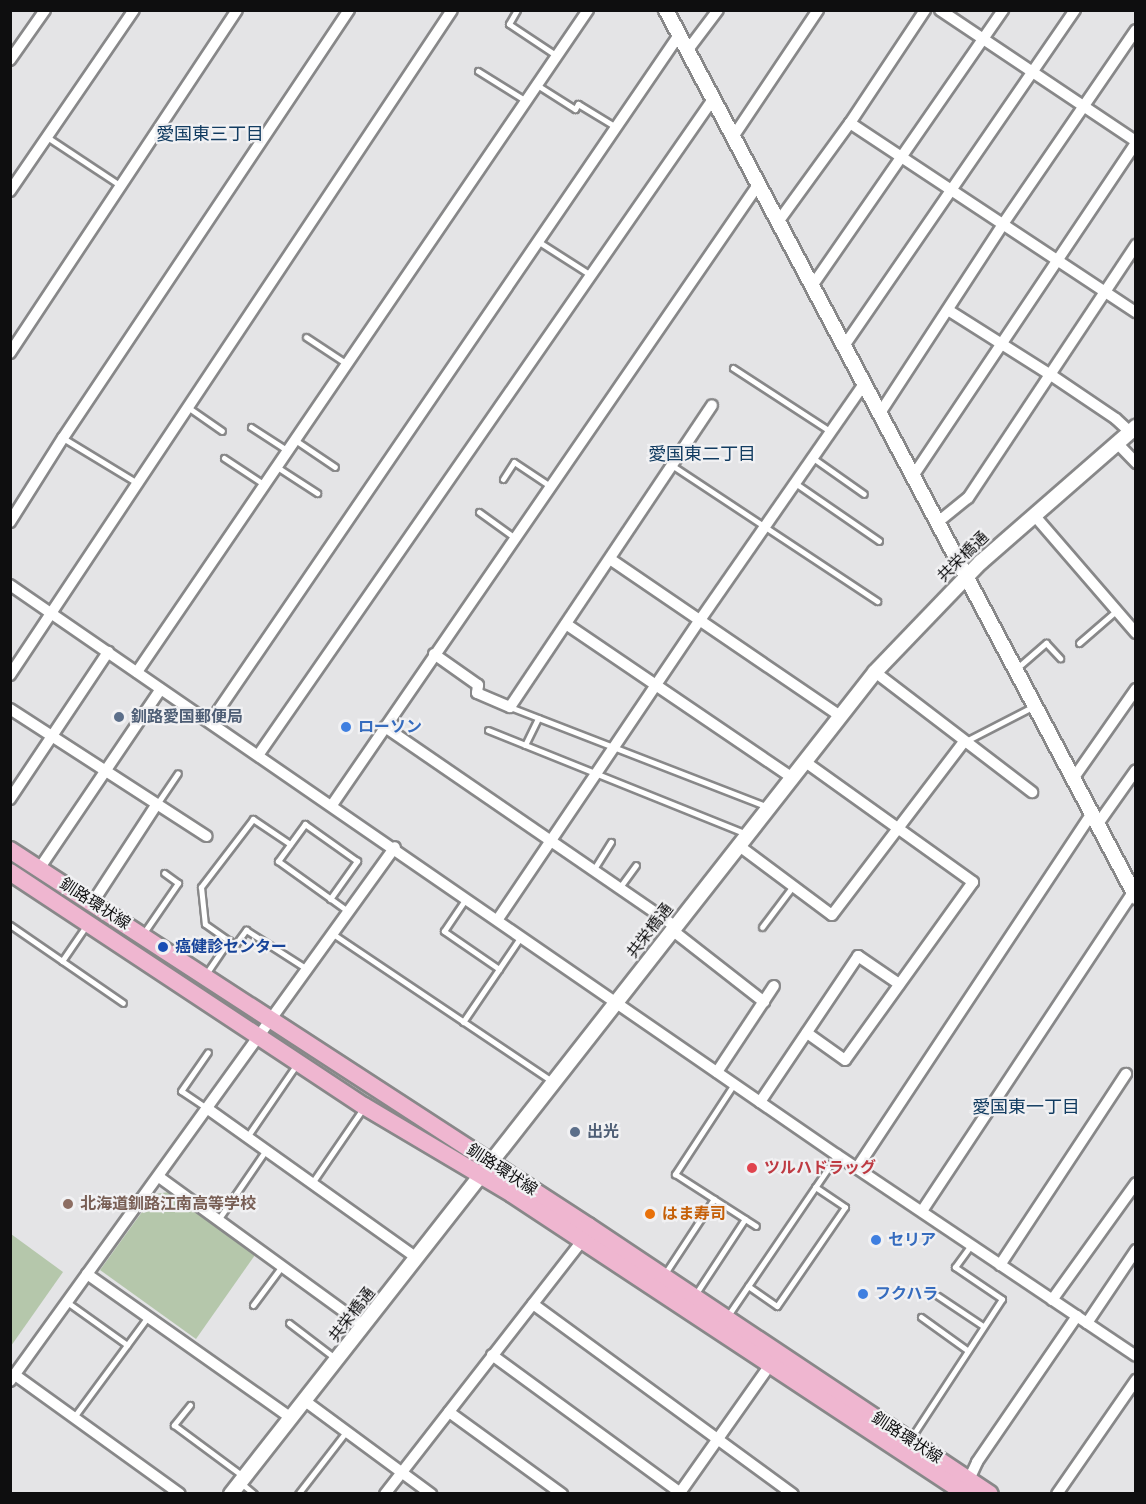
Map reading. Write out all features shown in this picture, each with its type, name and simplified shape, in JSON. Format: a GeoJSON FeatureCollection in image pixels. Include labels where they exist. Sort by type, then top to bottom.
{"type":"FeatureCollection","features":[{"type":"Feature","properties":{"kind":"main road","name":"釧路環状線"},"geometry":{"type":"LineString","coordinates":[[10,850],[664,1276],[726,1318],[774,1359],[965,1489],[990,1494]]}},
{"type":"Feature","properties":{"kind":"main road","name":"釧路環状線"},"geometry":{"type":"LineString","coordinates":[[10,872],[299,1060],[364,1106],[512,1194],[581,1242],[910,1439],[965,1489]]}},
{"type":"Feature","properties":{"kind":"street"},"geometry":{"type":"LineString","coordinates":[[10,60],[45,10]]}},
{"type":"Feature","properties":{"kind":"street"},"geometry":{"type":"LineString","coordinates":[[10,191],[134,10]]}},
{"type":"Feature","properties":{"kind":"street"},"geometry":{"type":"LineString","coordinates":[[10,353],[237,10]]}},
{"type":"Feature","properties":{"kind":"street"},"geometry":{"type":"LineString","coordinates":[[10,522],[63,438],[348,10]]}},
{"type":"Feature","properties":{"kind":"street"},"geometry":{"type":"LineString","coordinates":[[10,675],[53,614],[452,10]]}},
{"type":"Feature","properties":{"kind":"street"},"geometry":{"type":"LineString","coordinates":[[137,672],[588,10]]}},
{"type":"Feature","properties":{"kind":"street"},"geometry":{"type":"LineString","coordinates":[[666,10],[1134,895],[922,1211]]}},
{"type":"Feature","properties":{"kind":"street"},"geometry":{"type":"LineString","coordinates":[[687,51],[717,10]]}},
{"type":"Feature","properties":{"kind":"street"},"geometry":{"type":"LineString","coordinates":[[733,137],[818,10]]}},
{"type":"Feature","properties":{"kind":"street"},"geometry":{"type":"LineString","coordinates":[[778,222],[850,123],[925,10]]}},
{"type":"Feature","properties":{"kind":"street"},"geometry":{"type":"LineString","coordinates":[[913,476],[1136,142],[940,10]]}},
{"type":"Feature","properties":{"kind":"street"},"geometry":{"type":"LineString","coordinates":[[812,286],[1003,10]]}},
{"type":"Feature","properties":{"kind":"street"},"geometry":{"type":"LineString","coordinates":[[844,346],[953,191],[1075,10]]}},
{"type":"Feature","properties":{"kind":"street"},"geometry":{"type":"LineString","coordinates":[[880,413],[1003,224],[1136,30]]}},
{"type":"Feature","properties":{"kind":"street"},"geometry":{"type":"LineString","coordinates":[[211,721],[679,35]]}},
{"type":"Feature","properties":{"kind":"street"},"geometry":{"type":"LineString","coordinates":[[259,754],[589,274],[713,99]]}},
{"type":"Feature","properties":{"kind":"street"},"geometry":{"type":"LineString","coordinates":[[850,123],[1136,312]]}},
{"type":"Feature","properties":{"kind":"street"},"geometry":{"type":"LineString","coordinates":[[332,805],[758,185]]}},
{"type":"Feature","properties":{"kind":"street"},"geometry":{"type":"LineString","coordinates":[[938,522],[968,498],[1136,245]]}},
{"type":"Feature","properties":{"kind":"street"},"geometry":{"type":"LineString","coordinates":[[948,310],[1002,342],[1133,430]]}},
{"type":"Feature","properties":{"kind":"street"},"geometry":{"type":"LineString","coordinates":[[498,919],[700,620],[864,384]]}},
{"type":"Feature","properties":{"kind":"street"},"geometry":{"type":"LineString","coordinates":[[434,654],[478,685],[477,693],[510,707],[712,405]]}},
{"type":"Feature","properties":{"kind":"street","name":"共栄橋通"},"geometry":{"type":"LineString","coordinates":[[238,1484],[875,672],[966,577],[1133,430]]}},
{"type":"Feature","properties":{"kind":"street"},"geometry":{"type":"LineString","coordinates":[[1118,443],[1136,463]]}},
{"type":"Feature","properties":{"kind":"street"},"geometry":{"type":"LineString","coordinates":[[1034,515],[1136,633]]}},
{"type":"Feature","properties":{"kind":"street"},"geometry":{"type":"LineString","coordinates":[[610,559],[840,716]]}},
{"type":"Feature","properties":{"kind":"street"},"geometry":{"type":"LineString","coordinates":[[10,585],[394,847],[837,1155],[1136,1356]]}},
{"type":"Feature","properties":{"kind":"street"},"geometry":{"type":"LineString","coordinates":[[566,624],[791,777]]}},
{"type":"Feature","properties":{"kind":"street"},"geometry":{"type":"LineString","coordinates":[[10,799],[108,652]]}},
{"type":"Feature","properties":{"kind":"street"},"geometry":{"type":"LineString","coordinates":[[875,672],[1032,792]]}},
{"type":"Feature","properties":{"kind":"street"},"geometry":{"type":"LineString","coordinates":[[39,869],[161,688]]}},
{"type":"Feature","properties":{"kind":"street"},"geometry":{"type":"LineString","coordinates":[[1073,779],[1136,689]]}},
{"type":"Feature","properties":{"kind":"street"},"geometry":{"type":"LineString","coordinates":[[10,709],[206,836]]}},
{"type":"Feature","properties":{"kind":"street"},"geometry":{"type":"LineString","coordinates":[[385,727],[620,887],[764,1002]]}},
{"type":"Feature","properties":{"kind":"street"},"geometry":{"type":"LineString","coordinates":[[742,839],[793,886],[832,915],[964,742]]}},
{"type":"Feature","properties":{"kind":"street"},"geometry":{"type":"LineString","coordinates":[[804,761],[973,882],[845,1060],[807,1033]]}},
{"type":"Feature","properties":{"kind":"street"},"geometry":{"type":"LineString","coordinates":[[857,1168],[1094,819],[1136,770]]}},
{"type":"Feature","properties":{"kind":"street"},"geometry":{"type":"LineString","coordinates":[[93,902],[157,804]]}},
{"type":"Feature","properties":{"kind":"street"},"geometry":{"type":"LineString","coordinates":[[180,1494],[74,1417],[13,1378],[308,970],[394,847]]}},
{"type":"Feature","properties":{"kind":"street"},"geometry":{"type":"LineString","coordinates":[[760,1102],[858,956],[900,984]]}},
{"type":"Feature","properties":{"kind":"street"},"geometry":{"type":"LineString","coordinates":[[717,1072],[774,986]]}},
{"type":"Feature","properties":{"kind":"street"},"geometry":{"type":"LineString","coordinates":[[1000,1265],[1126,1074]]}},
{"type":"Feature","properties":{"kind":"street"},"geometry":{"type":"LineString","coordinates":[[208,1109],[417,1258]]}},
{"type":"Feature","properties":{"kind":"street"},"geometry":{"type":"LineString","coordinates":[[159,1177],[364,1326]]}},
{"type":"Feature","properties":{"kind":"street"},"geometry":{"type":"LineString","coordinates":[[1052,1300],[1136,1183]]}},
{"type":"Feature","properties":{"kind":"street"},"geometry":{"type":"LineString","coordinates":[[385,1494],[581,1242]]}},
{"type":"Feature","properties":{"kind":"street"},"geometry":{"type":"LineString","coordinates":[[1087,1323],[1136,1250]]}},
{"type":"Feature","properties":{"kind":"street"},"geometry":{"type":"LineString","coordinates":[[87,1274],[291,1418]]}},
{"type":"Feature","properties":{"kind":"street"},"geometry":{"type":"LineString","coordinates":[[533,1304],[793,1494]]}},
{"type":"Feature","properties":{"kind":"street"},"geometry":{"type":"LineString","coordinates":[[965,1489],[977,1462],[1077,1316]]}},
{"type":"Feature","properties":{"kind":"street"},"geometry":{"type":"LineString","coordinates":[[492,1355],[680,1493],[774,1359]]}},
{"type":"Feature","properties":{"kind":"street"},"geometry":{"type":"LineString","coordinates":[[1057,1494],[1136,1380]]}},
{"type":"Feature","properties":{"kind":"street"},"geometry":{"type":"LineString","coordinates":[[305,1401],[431,1494]]}},
{"type":"Feature","properties":{"kind":"street"},"geometry":{"type":"LineString","coordinates":[[448,1412],[562,1494]]}},
{"type":"Feature","properties":{"kind":"lane"},"geometry":{"type":"LineString","coordinates":[[516,10],[509,24],[557,56]]}},
{"type":"Feature","properties":{"kind":"lane"},"geometry":{"type":"LineString","coordinates":[[478,71],[526,101]]}},
{"type":"Feature","properties":{"kind":"lane"},"geometry":{"type":"LineString","coordinates":[[537,85],[576,109],[578,104],[617,128]]}},
{"type":"Feature","properties":{"kind":"lane"},"geometry":{"type":"LineString","coordinates":[[47,137],[121,186]]}},
{"type":"Feature","properties":{"kind":"lane"},"geometry":{"type":"LineString","coordinates":[[539,242],[589,274]]}},
{"type":"Feature","properties":{"kind":"lane"},"geometry":{"type":"LineString","coordinates":[[306,337],[347,364]]}},
{"type":"Feature","properties":{"kind":"lane"},"geometry":{"type":"LineString","coordinates":[[733,368],[831,432]]}},
{"type":"Feature","properties":{"kind":"lane"},"geometry":{"type":"LineString","coordinates":[[189,408],[222,431]]}},
{"type":"Feature","properties":{"kind":"lane"},"geometry":{"type":"LineString","coordinates":[[252,427],[288,451]]}},
{"type":"Feature","properties":{"kind":"lane"},"geometry":{"type":"LineString","coordinates":[[63,438],[138,484]]}},
{"type":"Feature","properties":{"kind":"lane"},"geometry":{"type":"LineString","coordinates":[[295,440],[335,467]]}},
{"type":"Feature","properties":{"kind":"lane"},"geometry":{"type":"LineString","coordinates":[[224,458],[265,484]]}},
{"type":"Feature","properties":{"kind":"lane"},"geometry":{"type":"LineString","coordinates":[[813,458],[864,494]]}},
{"type":"Feature","properties":{"kind":"lane"},"geometry":{"type":"LineString","coordinates":[[503,479],[514,462],[550,486]]}},
{"type":"Feature","properties":{"kind":"lane"},"geometry":{"type":"LineString","coordinates":[[673,466],[877,601]]}},
{"type":"Feature","properties":{"kind":"lane"},"geometry":{"type":"LineString","coordinates":[[276,468],[317,493]]}},
{"type":"Feature","properties":{"kind":"lane"},"geometry":{"type":"LineString","coordinates":[[795,483],[879,541]]}},
{"type":"Feature","properties":{"kind":"lane"},"geometry":{"type":"LineString","coordinates":[[479,512],[515,538]]}},
{"type":"Feature","properties":{"kind":"lane"},"geometry":{"type":"LineString","coordinates":[[1079,643],[1116,610]]}},
{"type":"Feature","properties":{"kind":"lane"},"geometry":{"type":"LineString","coordinates":[[1015,670],[1046,643],[1060,658]]}},
{"type":"Feature","properties":{"kind":"lane"},"geometry":{"type":"LineString","coordinates":[[964,742],[1034,706]]}},
{"type":"Feature","properties":{"kind":"lane"},"geometry":{"type":"LineString","coordinates":[[510,707],[768,807]]}},
{"type":"Feature","properties":{"kind":"lane"},"geometry":{"type":"LineString","coordinates":[[525,745],[538,718]]}},
{"type":"Feature","properties":{"kind":"lane"},"geometry":{"type":"LineString","coordinates":[[488,730],[597,774],[742,839]]}},
{"type":"Feature","properties":{"kind":"lane"},"geometry":{"type":"LineString","coordinates":[[157,804],[177,773]]}},
{"type":"Feature","properties":{"kind":"lane"},"geometry":{"type":"LineString","coordinates":[[290,844],[253,819],[201,887],[205,924],[235,945],[246,930],[308,970]]}},
{"type":"Feature","properties":{"kind":"lane"},"geometry":{"type":"LineString","coordinates":[[330,898],[357,861],[305,824],[278,861],[349,912]]}},
{"type":"Feature","properties":{"kind":"lane"},"geometry":{"type":"LineString","coordinates":[[594,869],[611,842]]}},
{"type":"Feature","properties":{"kind":"lane"},"geometry":{"type":"LineString","coordinates":[[620,887],[636,865]]}},
{"type":"Feature","properties":{"kind":"lane"},"geometry":{"type":"LineString","coordinates":[[143,935],[178,883],[164,873]]}},
{"type":"Feature","properties":{"kind":"lane"},"geometry":{"type":"LineString","coordinates":[[762,927],[793,886]]}},
{"type":"Feature","properties":{"kind":"lane"},"geometry":{"type":"LineString","coordinates":[[466,897],[444,931],[499,969]]}},
{"type":"Feature","properties":{"kind":"lane"},"geometry":{"type":"LineString","coordinates":[[62,961],[89,922]]}},
{"type":"Feature","properties":{"kind":"lane"},"geometry":{"type":"LineString","coordinates":[[10,925],[123,1003]]}},
{"type":"Feature","properties":{"kind":"lane"},"geometry":{"type":"LineString","coordinates":[[333,934],[553,1082]]}},
{"type":"Feature","properties":{"kind":"lane"},"geometry":{"type":"LineString","coordinates":[[464,1022],[522,936]]}},
{"type":"Feature","properties":{"kind":"lane"},"geometry":{"type":"LineString","coordinates":[[204,976],[229,940]]}},
{"type":"Feature","properties":{"kind":"lane"},"geometry":{"type":"LineString","coordinates":[[208,1052],[181,1091],[208,1109]]}},
{"type":"Feature","properties":{"kind":"lane"},"geometry":{"type":"LineString","coordinates":[[247,1137],[299,1060]]}},
{"type":"Feature","properties":{"kind":"lane"},"geometry":{"type":"LineString","coordinates":[[734,1084],[675,1174],[756,1226]]}},
{"type":"Feature","properties":{"kind":"lane"},"geometry":{"type":"LineString","coordinates":[[312,1183],[364,1106]]}},
{"type":"Feature","properties":{"kind":"lane"},"geometry":{"type":"LineString","coordinates":[[218,1220],[266,1150]]}},
{"type":"Feature","properties":{"kind":"lane"},"geometry":{"type":"LineString","coordinates":[[726,1318],[837,1155]]}},
{"type":"Feature","properties":{"kind":"lane"},"geometry":{"type":"LineString","coordinates":[[748,1286],[777,1306],[845,1207],[815,1187]]}},
{"type":"Feature","properties":{"kind":"lane"},"geometry":{"type":"LineString","coordinates":[[664,1276],[714,1199]]}},
{"type":"Feature","properties":{"kind":"lane"},"geometry":{"type":"LineString","coordinates":[[694,1297],[745,1219]]}},
{"type":"Feature","properties":{"kind":"lane"},"geometry":{"type":"LineString","coordinates":[[910,1439],[1002,1299],[955,1267],[970,1245]]}},
{"type":"Feature","properties":{"kind":"lane"},"geometry":{"type":"LineString","coordinates":[[254,1305],[282,1266]]}},
{"type":"Feature","properties":{"kind":"lane"},"geometry":{"type":"LineString","coordinates":[[938,1296],[983,1326]]}},
{"type":"Feature","properties":{"kind":"lane"},"geometry":{"type":"LineString","coordinates":[[68,1302],[127,1345]]}},
{"type":"Feature","properties":{"kind":"lane"},"geometry":{"type":"LineString","coordinates":[[921,1317],[967,1350]]}},
{"type":"Feature","properties":{"kind":"lane"},"geometry":{"type":"LineString","coordinates":[[74,1417],[147,1318]]}},
{"type":"Feature","properties":{"kind":"lane"},"geometry":{"type":"LineString","coordinates":[[289,1323],[338,1359]]}},
{"type":"Feature","properties":{"kind":"lane"},"geometry":{"type":"LineString","coordinates":[[190,1405],[174,1425],[238,1484],[254,1494]]}},
{"type":"Feature","properties":{"kind":"lane"},"geometry":{"type":"LineString","coordinates":[[297,1494],[346,1432]]}},
{"type":"Feature","properties":{"kind":"green space"},"geometry":{"type":"Polygon","coordinates":[[[169,1192],[255,1255],[196,1339],[100,1270],[155,1194],[169,1192]]]}},
{"type":"Feature","properties":{"kind":"green space"},"geometry":{"type":"Polygon","coordinates":[[[11,1234],[63,1272],[11,1346],[11,1234]]]}},
{"type":"Feature","properties":{"kind":"place","name":"釧路愛国郵便局"},"geometry":{"type":"Point","coordinates":[119,717]}},
{"type":"Feature","properties":{"kind":"place","name":"ローソン"},"geometry":{"type":"Point","coordinates":[346,727]}},
{"type":"Feature","properties":{"kind":"place","name":"癌健診センター"},"geometry":{"type":"Point","coordinates":[163,947]}},
{"type":"Feature","properties":{"kind":"place","name":"出光"},"geometry":{"type":"Point","coordinates":[575,1132]}},
{"type":"Feature","properties":{"kind":"place","name":"ツルハドラッグ"},"geometry":{"type":"Point","coordinates":[752,1168]}},
{"type":"Feature","properties":{"kind":"place","name":"北海道釧路江南高等学校"},"geometry":{"type":"Point","coordinates":[68,1204]}},
{"type":"Feature","properties":{"kind":"place","name":"はま寿司"},"geometry":{"type":"Point","coordinates":[650,1214]}},
{"type":"Feature","properties":{"kind":"place","name":"セリア"},"geometry":{"type":"Point","coordinates":[876,1240]}},
{"type":"Feature","properties":{"kind":"place","name":"フクハラ"},"geometry":{"type":"Point","coordinates":[863,1294]}},
{"type":"Feature","properties":{"kind":"district","name":"愛国東三丁目"},"geometry":{"type":"Point","coordinates":[210,134]}},
{"type":"Feature","properties":{"kind":"district","name":"愛国東二丁目"},"geometry":{"type":"Point","coordinates":[702,454]}},
{"type":"Feature","properties":{"kind":"district","name":"愛国東一丁目"},"geometry":{"type":"Point","coordinates":[1026,1107]}}]}
